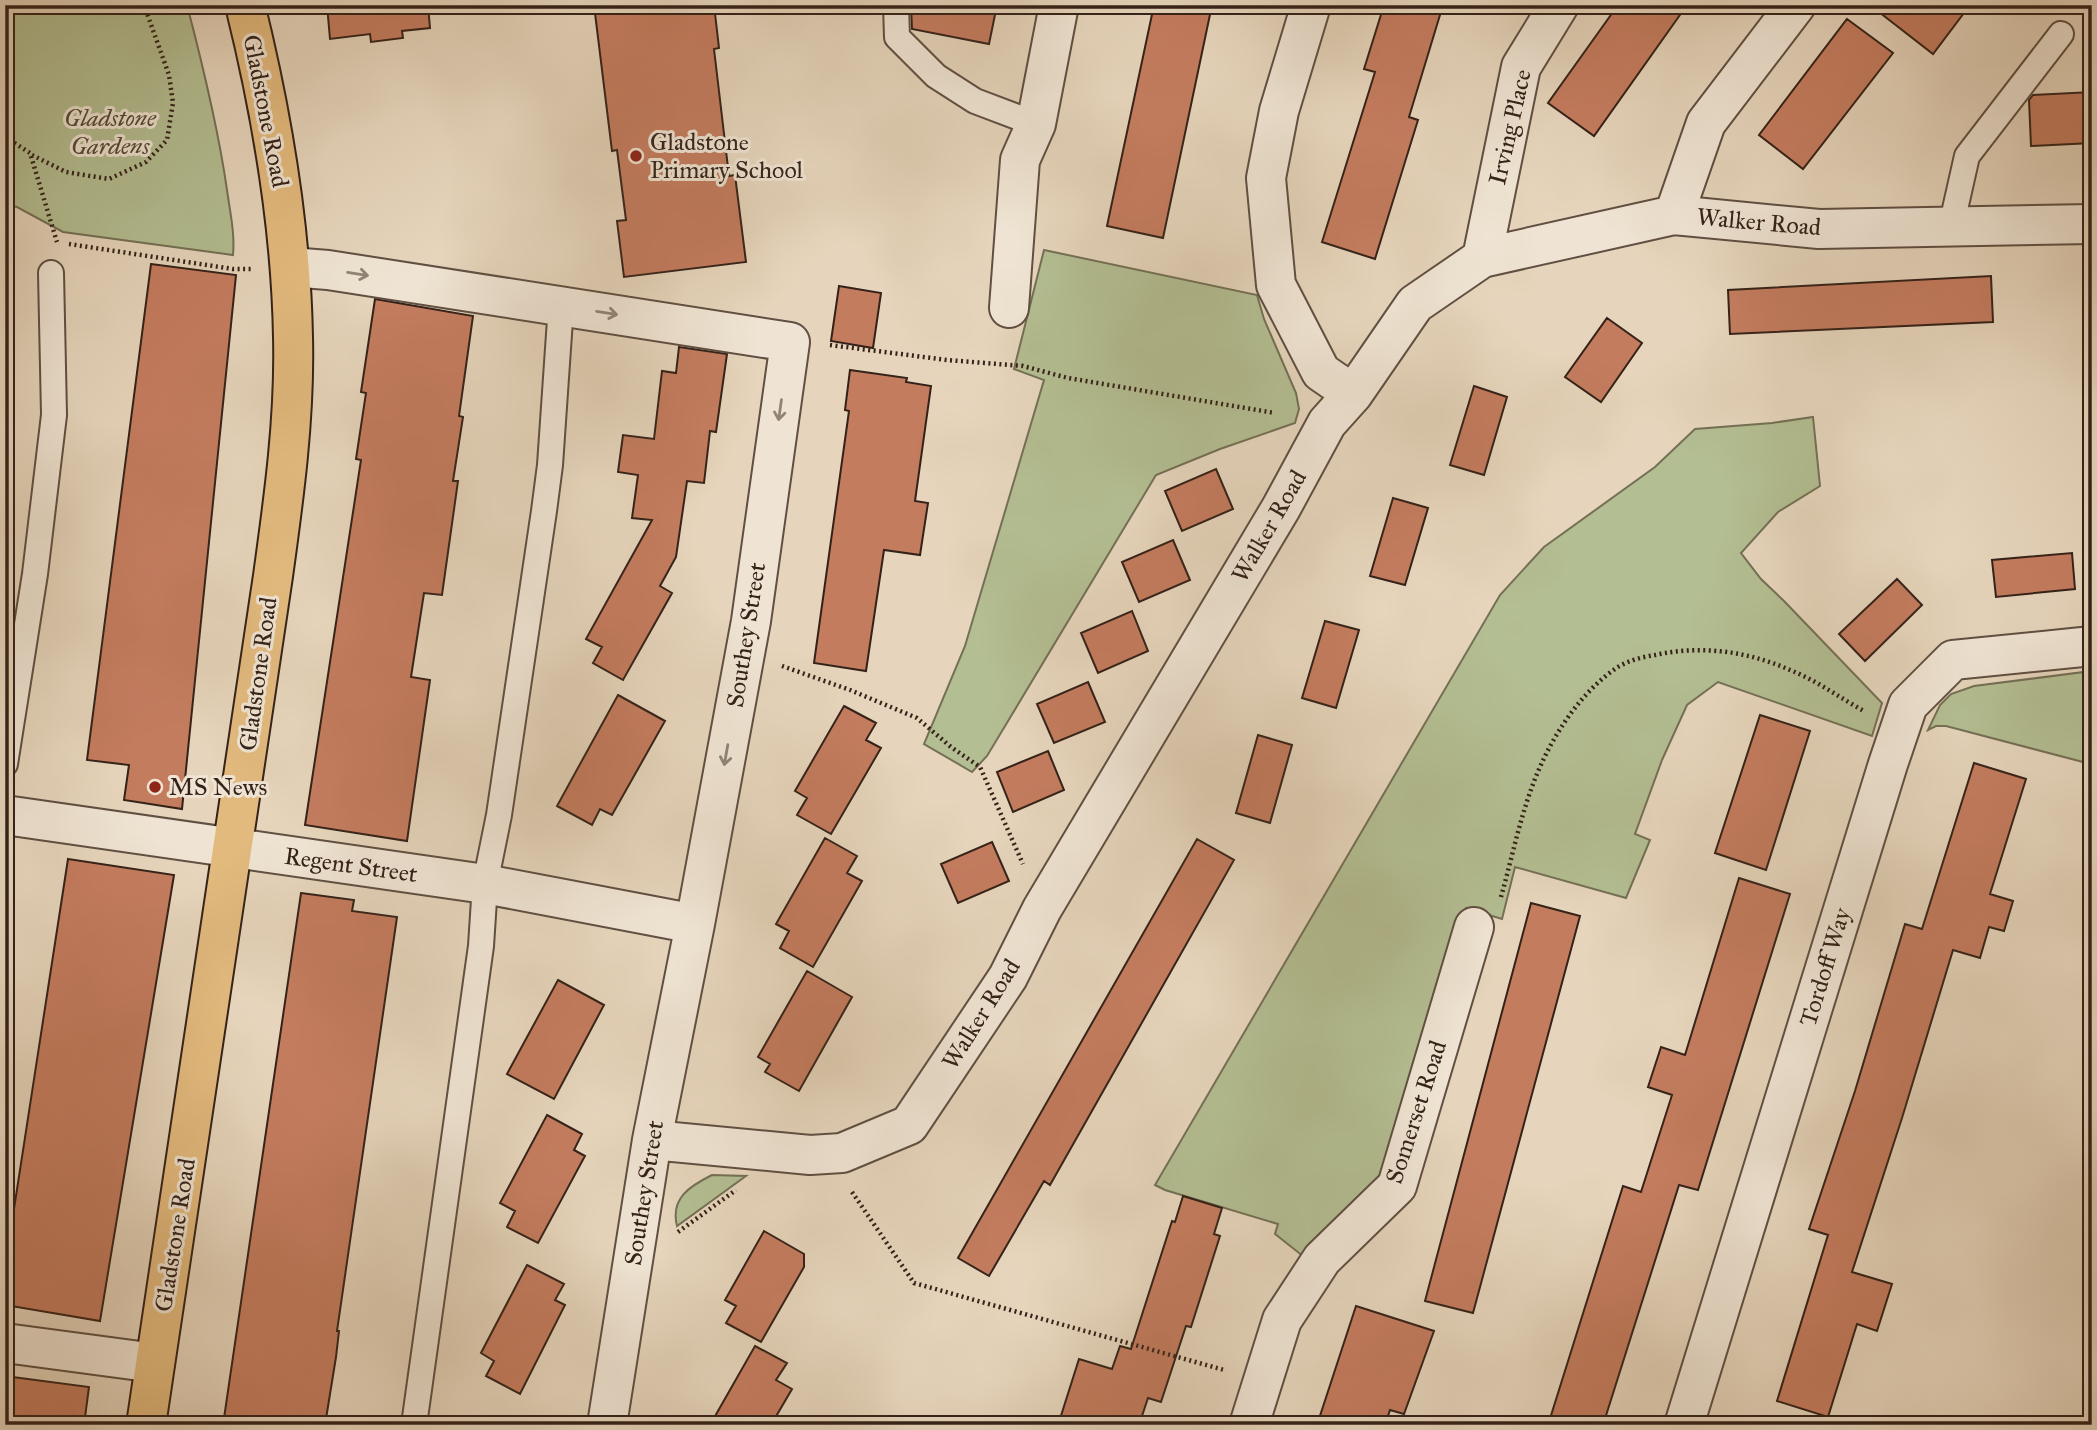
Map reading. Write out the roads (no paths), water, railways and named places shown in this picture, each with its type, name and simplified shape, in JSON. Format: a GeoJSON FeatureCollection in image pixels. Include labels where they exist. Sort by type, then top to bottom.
{"type":"FeatureCollection","features":[{"type":"Feature","properties":{"kind":"main road","name":"Gladstone Road"},"geometry":{"type":"LineString","coordinates":[[146,1425],[282,509],[291,413],[293,339],[290,267],[272,126],[245,5]]}},
{"type":"Feature","properties":{"kind":"street"},"geometry":{"type":"LineString","coordinates":[[1009,308],[1020,160],[1036,124],[1059,5]]}},
{"type":"Feature","properties":{"kind":"street"},"geometry":{"type":"LineString","coordinates":[[1311,5],[1279,111],[1266,178],[1276,285],[1321,372],[1353,394]]}},
{"type":"Feature","properties":{"kind":"street","name":"Irving Place"},"geometry":{"type":"LineString","coordinates":[[1482,258],[1521,67],[1559,5]]}},
{"type":"Feature","properties":{"kind":"street"},"geometry":{"type":"LineString","coordinates":[[1674,215],[1706,123],[1796,5]]}},
{"type":"Feature","properties":{"kind":"street","name":"Walker Road"},"geometry":{"type":"LineString","coordinates":[[652,1140],[810,1155],[842,1153],[909,1125],[1008,977],[1042,909],[1281,508],[1327,424],[1353,394],[1415,304],[1482,258],[1674,215],[1819,229],[2092,224]]}},
{"type":"Feature","properties":{"kind":"street"},"geometry":{"type":"LineString","coordinates":[[290,267],[328,270],[561,306]]}},
{"type":"Feature","properties":{"kind":"street","name":"Southey Street"},"geometry":{"type":"LineString","coordinates":[[561,306],[790,342],[744,656],[652,1140],[607,1425]]}},
{"type":"Feature","properties":{"kind":"street","name":"Tordoff Way"},"geometry":{"type":"LineString","coordinates":[[1684,1425],[1908,705],[1953,660],[2092,646]]}},
{"type":"Feature","properties":{"kind":"street","name":"Regent Street"},"geometry":{"type":"LineString","coordinates":[[5,815],[485,884],[695,924]]}},
{"type":"Feature","properties":{"kind":"street","name":"Somerset Road"},"geometry":{"type":"LineString","coordinates":[[1249,1425],[1282,1320],[1322,1259],[1397,1185],[1474,927]]}},
{"type":"Feature","properties":{"kind":"street"},"geometry":{"type":"LineString","coordinates":[[5,1343],[155,1363]]}},
{"type":"Feature","properties":{"kind":"lane"},"geometry":{"type":"LineString","coordinates":[[895,5],[897,37],[936,76],[975,101],[1036,124]]}},
{"type":"Feature","properties":{"kind":"lane"},"geometry":{"type":"LineString","coordinates":[[1951,227],[1967,156],[2061,34]]}},
{"type":"Feature","properties":{"kind":"lane"},"geometry":{"type":"LineString","coordinates":[[5,764],[35,574],[54,415],[51,273]]}},
{"type":"Feature","properties":{"kind":"lane"},"geometry":{"type":"LineString","coordinates":[[414,1425],[481,946],[485,884],[499,815],[544,512],[550,465],[561,306]]}},
{"type":"Feature","properties":{"kind":"place","name":"Gladstone Primary School"},"geometry":{"type":"Point","coordinates":[636,156]}},
{"type":"Feature","properties":{"kind":"place","name":"MS News"},"geometry":{"type":"Point","coordinates":[155,787]}},
{"type":"Feature","properties":{"kind":"park label","name":"Gladstone Gardens"},"geometry":{"type":"Point","coordinates":[110,132]}}]}
